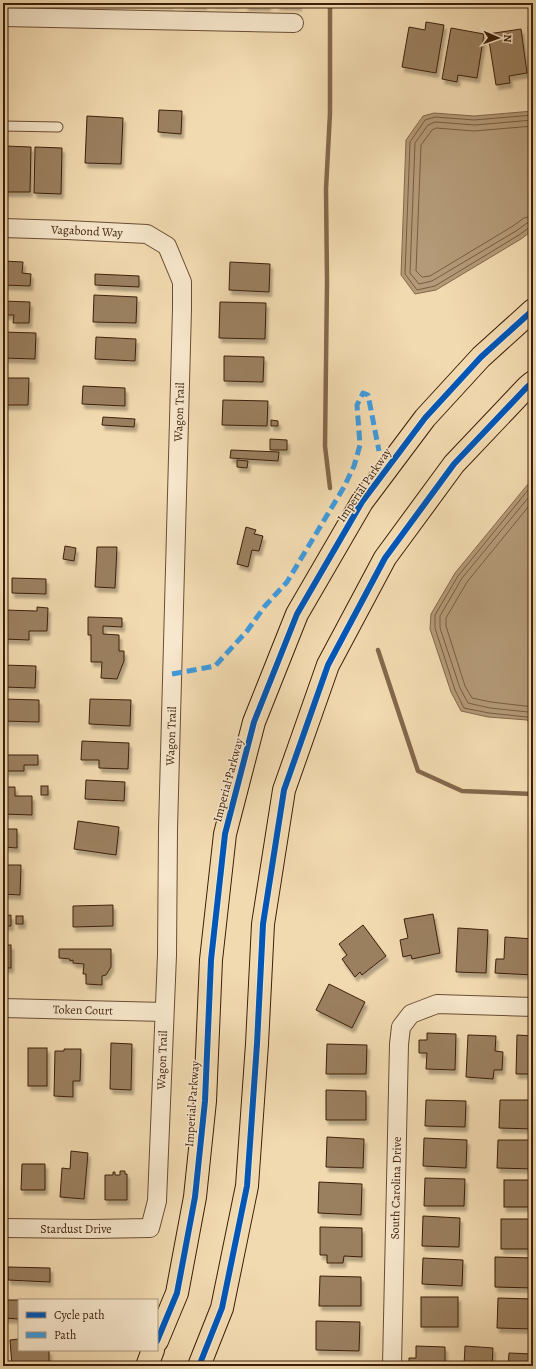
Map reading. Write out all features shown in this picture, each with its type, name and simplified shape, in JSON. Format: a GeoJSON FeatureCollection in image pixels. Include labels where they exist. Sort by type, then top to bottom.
{"type":"FeatureCollection","features":[{"type":"Feature","properties":{"kind":"main road","name":"Imperial Parkway"},"geometry":{"type":"LineString","coordinates":[[158,1339],[177,1292],[195,1197],[205,1101],[211,960],[225,834],[254,722],[297,614],[362,502],[425,418],[481,357],[533,310]]}},
{"type":"Feature","properties":{"kind":"main road"},"geometry":{"type":"LineString","coordinates":[[199,1366],[222,1308],[247,1186],[257,1044],[263,924],[284,790],[328,665],[385,558],[454,464],[533,382]]}},
{"type":"Feature","properties":{"kind":"main road"},"geometry":{"type":"LineString","coordinates":[[147,1366],[153,1351]]}},
{"type":"Feature","properties":{"kind":"street"},"geometry":{"type":"LineString","coordinates":[[3,17],[294,23]]}},
{"type":"Feature","properties":{"kind":"street","name":"Vagabond Way"},"geometry":{"type":"LineString","coordinates":[[3,228],[147,234],[167,246]]}},
{"type":"Feature","properties":{"kind":"street","name":"Wagon Trail"},"geometry":{"type":"LineString","coordinates":[[150,1228],[157,1201],[160,1136],[182,309],[182,282],[167,246]]}},
{"type":"Feature","properties":{"kind":"street","name":"South Carolina Drive"},"geometry":{"type":"LineString","coordinates":[[392,1366],[399,1044],[401,1027],[411,1014],[437,1004],[533,1007]]}},
{"type":"Feature","properties":{"kind":"street","name":"Token Court"},"geometry":{"type":"LineString","coordinates":[[3,1008],[164,1012]]}},
{"type":"Feature","properties":{"kind":"street","name":"Stardust Drive"},"geometry":{"type":"LineString","coordinates":[[3,1228],[150,1228]]}},
{"type":"Feature","properties":{"kind":"lane"},"geometry":{"type":"LineString","coordinates":[[3,126],[58,127]]}},
{"type":"Feature","properties":{"kind":"water"},"geometry":{"type":"Polygon","coordinates":[[[533,111],[533,230],[521,239],[436,290],[415,294],[401,275],[406,140],[423,116],[434,113],[474,116],[533,111]]]}},
{"type":"Feature","properties":{"kind":"water"},"geometry":{"type":"Polygon","coordinates":[[[533,478],[533,725],[527,720],[488,717],[461,711],[451,692],[430,629],[431,614],[455,573],[533,478]]]}},
{"type":"Feature","properties":{"kind":"building"},"geometry":{"type":"Polygon","coordinates":[[[147,3],[170,3],[170,4],[147,3]]]}},
{"type":"Feature","properties":{"kind":"building"},"geometry":{"type":"Polygon","coordinates":[[[204,3],[204,5],[182,4],[204,3]]]}},
{"type":"Feature","properties":{"kind":"building"},"geometry":{"type":"Polygon","coordinates":[[[213,3],[235,3],[235,4],[213,3]]]}},
{"type":"Feature","properties":{"kind":"building"},"geometry":{"type":"Polygon","coordinates":[[[246,3],[268,3],[268,6],[246,6],[246,3]]]}},
{"type":"Feature","properties":{"kind":"building"},"geometry":{"type":"Polygon","coordinates":[[[277,3],[299,3],[299,6],[277,5],[277,3]]]}},
{"type":"Feature","properties":{"kind":"building"},"geometry":{"type":"Polygon","coordinates":[[[426,22],[444,25],[436,73],[402,67],[409,27],[425,30],[426,22]]]}},
{"type":"Feature","properties":{"kind":"building"},"geometry":{"type":"Polygon","coordinates":[[[533,25],[533,45],[528,27],[533,25]]]}},
{"type":"Feature","properties":{"kind":"building"},"geometry":{"type":"Polygon","coordinates":[[[451,28],[484,34],[477,78],[458,75],[457,82],[442,79],[451,28]]]}},
{"type":"Feature","properties":{"kind":"building"},"geometry":{"type":"Polygon","coordinates":[[[521,29],[527,73],[509,76],[510,83],[496,85],[488,34],[521,29]]]}},
{"type":"Feature","properties":{"kind":"building"},"geometry":{"type":"Polygon","coordinates":[[[159,110],[182,111],[181,134],[158,132],[159,110]]]}},
{"type":"Feature","properties":{"kind":"building"},"geometry":{"type":"Polygon","coordinates":[[[87,116],[123,118],[121,164],[85,163],[87,116]]]}},
{"type":"Feature","properties":{"kind":"building"},"geometry":{"type":"Polygon","coordinates":[[[4,146],[31,147],[30,192],[3,192],[4,146]]]}},
{"type":"Feature","properties":{"kind":"building"},"geometry":{"type":"Polygon","coordinates":[[[35,147],[62,148],[61,194],[34,193],[35,147]]]}},
{"type":"Feature","properties":{"kind":"building"},"geometry":{"type":"Polygon","coordinates":[[[3,261],[23,262],[22,273],[31,274],[30,286],[3,285],[3,261]]]}},
{"type":"Feature","properties":{"kind":"building"},"geometry":{"type":"Polygon","coordinates":[[[230,262],[270,264],[269,292],[229,290],[230,262]]]}},
{"type":"Feature","properties":{"kind":"building"},"geometry":{"type":"Polygon","coordinates":[[[95,274],[139,276],[139,287],[95,285],[95,274]]]}},
{"type":"Feature","properties":{"kind":"building"},"geometry":{"type":"Polygon","coordinates":[[[94,295],[137,297],[136,323],[93,322],[94,295]]]}},
{"type":"Feature","properties":{"kind":"building"},"geometry":{"type":"Polygon","coordinates":[[[3,301],[30,302],[29,323],[13,323],[14,315],[3,315],[3,301]]]}},
{"type":"Feature","properties":{"kind":"building"},"geometry":{"type":"Polygon","coordinates":[[[220,302],[266,303],[265,339],[219,338],[220,302]]]}},
{"type":"Feature","properties":{"kind":"building"},"geometry":{"type":"Polygon","coordinates":[[[3,332],[36,333],[35,359],[3,358],[3,332]]]}},
{"type":"Feature","properties":{"kind":"building"},"geometry":{"type":"Polygon","coordinates":[[[96,337],[136,339],[135,361],[95,359],[96,337]]]}},
{"type":"Feature","properties":{"kind":"building"},"geometry":{"type":"Polygon","coordinates":[[[224,356],[264,357],[263,382],[224,381],[224,356]]]}},
{"type":"Feature","properties":{"kind":"building"},"geometry":{"type":"Polygon","coordinates":[[[3,371],[5,371],[4,378],[29,378],[28,405],[3,405],[3,371]]]}},
{"type":"Feature","properties":{"kind":"building"},"geometry":{"type":"Polygon","coordinates":[[[83,386],[125,388],[125,406],[82,404],[83,386]]]}},
{"type":"Feature","properties":{"kind":"building"},"geometry":{"type":"Polygon","coordinates":[[[223,400],[268,401],[267,426],[222,425],[223,400]]]}},
{"type":"Feature","properties":{"kind":"building"},"geometry":{"type":"Polygon","coordinates":[[[103,417],[135,419],[134,427],[102,425],[103,417]]]}},
{"type":"Feature","properties":{"kind":"building"},"geometry":{"type":"Polygon","coordinates":[[[271,420],[278,421],[278,426],[271,426],[271,420]]]}},
{"type":"Feature","properties":{"kind":"building"},"geometry":{"type":"Polygon","coordinates":[[[270,439],[287,440],[287,450],[270,450],[270,439]]]}},
{"type":"Feature","properties":{"kind":"building"},"geometry":{"type":"Polygon","coordinates":[[[231,450],[279,452],[278,461],[230,458],[231,450]]]}},
{"type":"Feature","properties":{"kind":"building"},"geometry":{"type":"Polygon","coordinates":[[[237,460],[248,461],[247,468],[237,467],[237,460]]]}},
{"type":"Feature","properties":{"kind":"building"},"geometry":{"type":"Polygon","coordinates":[[[246,527],[256,530],[254,534],[263,536],[259,551],[252,550],[248,567],[237,564],[246,527]]]}},
{"type":"Feature","properties":{"kind":"building"},"geometry":{"type":"Polygon","coordinates":[[[65,546],[76,548],[74,561],[63,559],[65,546]]]}},
{"type":"Feature","properties":{"kind":"building"},"geometry":{"type":"Polygon","coordinates":[[[97,547],[117,547],[115,588],[95,587],[97,547]]]}},
{"type":"Feature","properties":{"kind":"building"},"geometry":{"type":"Polygon","coordinates":[[[12,578],[46,579],[46,594],[12,593],[12,578]]]}},
{"type":"Feature","properties":{"kind":"building"},"geometry":{"type":"Polygon","coordinates":[[[37,607],[48,608],[47,631],[29,631],[29,640],[3,639],[5,610],[37,611],[37,607]]]}},
{"type":"Feature","properties":{"kind":"building"},"geometry":{"type":"Polygon","coordinates":[[[88,617],[122,618],[122,627],[103,626],[103,634],[119,635],[119,651],[124,651],[124,661],[117,679],[101,678],[102,662],[91,662],[91,635],[88,635],[88,617]]]}},
{"type":"Feature","properties":{"kind":"building"},"geometry":{"type":"Polygon","coordinates":[[[3,665],[36,666],[35,688],[3,687],[3,665]]]}},
{"type":"Feature","properties":{"kind":"building"},"geometry":{"type":"Polygon","coordinates":[[[3,699],[39,700],[39,722],[3,721],[3,699]]]}},
{"type":"Feature","properties":{"kind":"building"},"geometry":{"type":"Polygon","coordinates":[[[90,699],[131,700],[130,726],[89,724],[90,699]]]}},
{"type":"Feature","properties":{"kind":"building"},"geometry":{"type":"Polygon","coordinates":[[[82,741],[129,743],[128,769],[99,768],[99,760],[81,760],[82,741]]]}},
{"type":"Feature","properties":{"kind":"building"},"geometry":{"type":"Polygon","coordinates":[[[3,755],[38,755],[38,765],[24,765],[24,771],[3,771],[3,755]]]}},
{"type":"Feature","properties":{"kind":"building"},"geometry":{"type":"Polygon","coordinates":[[[86,780],[125,782],[124,801],[85,799],[86,780]]]}},
{"type":"Feature","properties":{"kind":"building"},"geometry":{"type":"Polygon","coordinates":[[[41,786],[48,786],[48,795],[41,795],[41,786]]]}},
{"type":"Feature","properties":{"kind":"building"},"geometry":{"type":"Polygon","coordinates":[[[3,787],[15,787],[15,796],[32,796],[32,815],[3,814],[3,787]]]}},
{"type":"Feature","properties":{"kind":"building"},"geometry":{"type":"Polygon","coordinates":[[[78,821],[119,827],[116,855],[74,849],[78,821]]]}},
{"type":"Feature","properties":{"kind":"building"},"geometry":{"type":"Polygon","coordinates":[[[3,829],[17,829],[17,848],[3,847],[3,829]]]}},
{"type":"Feature","properties":{"kind":"building"},"geometry":{"type":"Polygon","coordinates":[[[3,865],[21,865],[20,895],[3,894],[3,865]]]}},
{"type":"Feature","properties":{"kind":"building"},"geometry":{"type":"Polygon","coordinates":[[[113,905],[113,926],[73,927],[73,906],[113,905]]]}},
{"type":"Feature","properties":{"kind":"building"},"geometry":{"type":"Polygon","coordinates":[[[433,914],[440,953],[412,959],[411,955],[403,957],[400,940],[408,938],[404,919],[433,914]]]}},
{"type":"Feature","properties":{"kind":"building"},"geometry":{"type":"Polygon","coordinates":[[[11,915],[11,926],[3,926],[3,916],[11,915]]]}},
{"type":"Feature","properties":{"kind":"building"},"geometry":{"type":"Polygon","coordinates":[[[16,916],[23,916],[23,924],[16,924],[16,916]]]}},
{"type":"Feature","properties":{"kind":"building"},"geometry":{"type":"Polygon","coordinates":[[[363,925],[386,956],[362,975],[360,972],[355,977],[342,959],[347,955],[339,944],[363,925]]]}},
{"type":"Feature","properties":{"kind":"building"},"geometry":{"type":"Polygon","coordinates":[[[458,928],[488,930],[486,973],[456,972],[458,928]]]}},
{"type":"Feature","properties":{"kind":"building"},"geometry":{"type":"Polygon","coordinates":[[[505,937],[533,939],[533,975],[495,973],[496,959],[504,959],[505,937]]]}},
{"type":"Feature","properties":{"kind":"building"},"geometry":{"type":"Polygon","coordinates":[[[3,945],[11,945],[11,968],[3,968],[3,945]]]}},
{"type":"Feature","properties":{"kind":"building"},"geometry":{"type":"Polygon","coordinates":[[[59,949],[111,949],[111,967],[106,975],[102,976],[102,985],[86,984],[86,974],[83,974],[84,964],[73,963],[73,960],[70,961],[70,959],[59,958],[59,949]]]}},
{"type":"Feature","properties":{"kind":"building"},"geometry":{"type":"Polygon","coordinates":[[[329,984],[365,1002],[352,1028],[316,1010],[329,984]]]}},
{"type":"Feature","properties":{"kind":"building"},"geometry":{"type":"Polygon","coordinates":[[[427,1033],[456,1034],[455,1070],[426,1069],[427,1053],[419,1053],[419,1040],[427,1040],[427,1033]]]}},
{"type":"Feature","properties":{"kind":"building"},"geometry":{"type":"Polygon","coordinates":[[[468,1035],[496,1036],[495,1051],[503,1052],[502,1070],[494,1070],[493,1079],[466,1077],[468,1035]]]}},
{"type":"Feature","properties":{"kind":"building"},"geometry":{"type":"Polygon","coordinates":[[[517,1035],[533,1036],[533,1074],[516,1074],[517,1035]]]}},
{"type":"Feature","properties":{"kind":"building"},"geometry":{"type":"Polygon","coordinates":[[[111,1043],[132,1044],[131,1090],[110,1089],[111,1043]]]}},
{"type":"Feature","properties":{"kind":"building"},"geometry":{"type":"Polygon","coordinates":[[[327,1044],[367,1045],[366,1074],[326,1074],[327,1044]]]}},
{"type":"Feature","properties":{"kind":"building"},"geometry":{"type":"Polygon","coordinates":[[[28,1048],[47,1048],[47,1086],[28,1086],[28,1048]]]}},
{"type":"Feature","properties":{"kind":"building"},"geometry":{"type":"Polygon","coordinates":[[[64,1049],[81,1049],[80,1081],[73,1081],[73,1097],[54,1096],[55,1051],[64,1051],[64,1049]]]}},
{"type":"Feature","properties":{"kind":"building"},"geometry":{"type":"Polygon","coordinates":[[[326,1090],[366,1091],[366,1120],[326,1120],[326,1090]]]}},
{"type":"Feature","properties":{"kind":"building"},"geometry":{"type":"Polygon","coordinates":[[[426,1100],[466,1101],[465,1127],[425,1126],[426,1100]]]}},
{"type":"Feature","properties":{"kind":"building"},"geometry":{"type":"Polygon","coordinates":[[[500,1100],[533,1100],[533,1129],[499,1128],[500,1100]]]}},
{"type":"Feature","properties":{"kind":"building"},"geometry":{"type":"Polygon","coordinates":[[[327,1137],[364,1139],[363,1168],[326,1167],[327,1137]]]}},
{"type":"Feature","properties":{"kind":"building"},"geometry":{"type":"Polygon","coordinates":[[[424,1138],[467,1140],[466,1168],[423,1166],[424,1138]]]}},
{"type":"Feature","properties":{"kind":"building"},"geometry":{"type":"Polygon","coordinates":[[[498,1140],[533,1140],[533,1169],[497,1168],[498,1140]]]}},
{"type":"Feature","properties":{"kind":"building"},"geometry":{"type":"Polygon","coordinates":[[[71,1151],[88,1153],[84,1199],[60,1197],[62,1168],[70,1169],[71,1151]]]}},
{"type":"Feature","properties":{"kind":"building"},"geometry":{"type":"Polygon","coordinates":[[[22,1164],[45,1164],[45,1190],[21,1190],[22,1164]]]}},
{"type":"Feature","properties":{"kind":"building"},"geometry":{"type":"Polygon","coordinates":[[[120,1171],[125,1171],[125,1174],[127,1174],[127,1200],[105,1200],[105,1175],[113,1175],[113,1172],[115,1172],[115,1175],[120,1175],[120,1171]]]}},
{"type":"Feature","properties":{"kind":"building"},"geometry":{"type":"Polygon","coordinates":[[[425,1178],[465,1179],[464,1206],[424,1206],[425,1178]]]}},
{"type":"Feature","properties":{"kind":"building"},"geometry":{"type":"Polygon","coordinates":[[[504,1180],[533,1180],[533,1207],[504,1207],[504,1180]]]}},
{"type":"Feature","properties":{"kind":"building"},"geometry":{"type":"Polygon","coordinates":[[[319,1182],[362,1184],[361,1215],[318,1213],[319,1182]]]}},
{"type":"Feature","properties":{"kind":"building"},"geometry":{"type":"Polygon","coordinates":[[[423,1216],[460,1218],[459,1247],[422,1246],[423,1216]]]}},
{"type":"Feature","properties":{"kind":"building"},"geometry":{"type":"Polygon","coordinates":[[[501,1219],[533,1219],[533,1249],[501,1249],[501,1219]]]}},
{"type":"Feature","properties":{"kind":"building"},"geometry":{"type":"Polygon","coordinates":[[[320,1227],[362,1228],[362,1257],[344,1256],[343,1263],[327,1263],[327,1255],[320,1255],[320,1227]]]}},
{"type":"Feature","properties":{"kind":"building"},"geometry":{"type":"Polygon","coordinates":[[[495,1257],[533,1258],[533,1288],[495,1287],[495,1257]]]}},
{"type":"Feature","properties":{"kind":"building"},"geometry":{"type":"Polygon","coordinates":[[[423,1258],[463,1260],[462,1286],[422,1284],[423,1258]]]}},
{"type":"Feature","properties":{"kind":"building"},"geometry":{"type":"Polygon","coordinates":[[[8,1267],[50,1268],[50,1282],[8,1280],[8,1267]]]}},
{"type":"Feature","properties":{"kind":"building"},"geometry":{"type":"Polygon","coordinates":[[[320,1276],[361,1277],[361,1306],[319,1306],[320,1276]]]}},
{"type":"Feature","properties":{"kind":"building"},"geometry":{"type":"Polygon","coordinates":[[[421,1297],[458,1297],[458,1327],[421,1327],[421,1297]]]}},
{"type":"Feature","properties":{"kind":"building"},"geometry":{"type":"Polygon","coordinates":[[[498,1298],[533,1299],[533,1329],[497,1328],[498,1298]]]}},
{"type":"Feature","properties":{"kind":"building"},"geometry":{"type":"Polygon","coordinates":[[[4,1300],[18,1300],[18,1319],[4,1318],[4,1300]]]}},
{"type":"Feature","properties":{"kind":"building"},"geometry":{"type":"Polygon","coordinates":[[[316,1321],[360,1322],[359,1351],[316,1350],[316,1321]]]}},
{"type":"Feature","properties":{"kind":"building"},"geometry":{"type":"Polygon","coordinates":[[[18,1339],[18,1351],[49,1351],[49,1366],[12,1366],[10,1340],[18,1339]]]}},
{"type":"Feature","properties":{"kind":"building"},"geometry":{"type":"Polygon","coordinates":[[[416,1346],[445,1347],[445,1366],[409,1366],[409,1358],[416,1358],[416,1346]]]}},
{"type":"Feature","properties":{"kind":"building"},"geometry":{"type":"Polygon","coordinates":[[[465,1346],[493,1348],[492,1366],[464,1366],[465,1346]]]}},
{"type":"Feature","properties":{"kind":"building"},"geometry":{"type":"Polygon","coordinates":[[[509,1353],[533,1354],[533,1366],[508,1366],[509,1353]]]}},
{"type":"Feature","properties":{"kind":"waterway"},"geometry":{"type":"LineString","coordinates":[[330,3],[330,113],[326,189],[327,282],[325,446],[330,488]]}},
{"type":"Feature","properties":{"kind":"waterway"},"geometry":{"type":"LineString","coordinates":[[378,650],[418,771],[462,791],[533,794]]}},
{"type":"Feature","properties":{"kind":"marked path"},"geometry":{"type":"LineString","coordinates":[[172,674],[215,666],[247,631],[265,606],[287,582],[344,487],[354,466],[360,445],[357,405],[363,393],[368,395],[379,451]]}},
{"type":"Feature","properties":{"kind":"cycle path"},"geometry":{"type":"LineString","coordinates":[[158,1339],[177,1293],[195,1197],[205,1101],[211,960],[225,834],[254,722],[297,614],[362,502],[425,418],[481,357],[533,310]]}},
{"type":"Feature","properties":{"kind":"cycle path"},"geometry":{"type":"LineString","coordinates":[[199,1366],[222,1308],[247,1186],[257,1044],[263,924],[284,790],[328,665],[385,558],[454,464],[533,382]]}}]}
